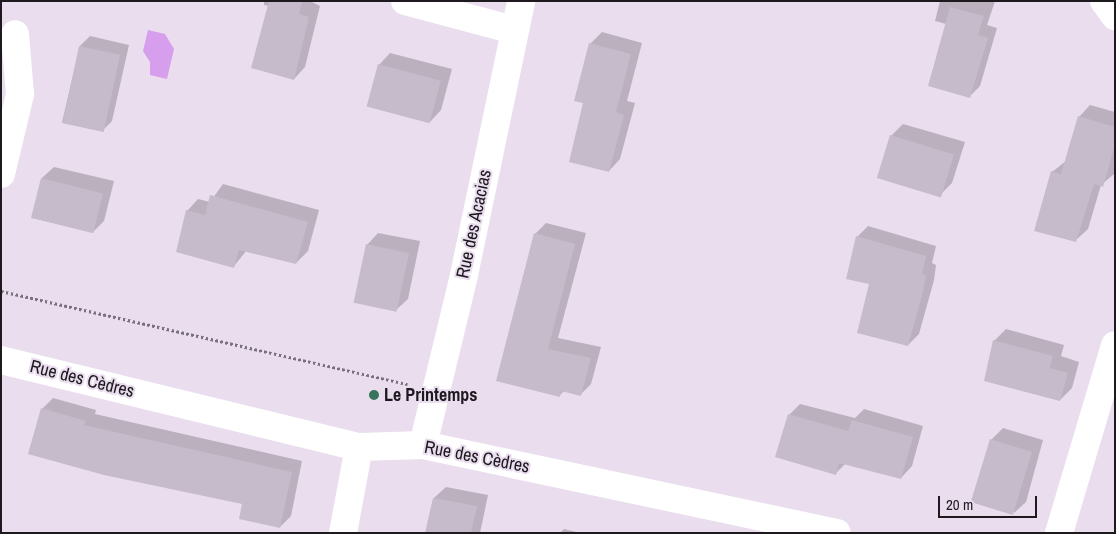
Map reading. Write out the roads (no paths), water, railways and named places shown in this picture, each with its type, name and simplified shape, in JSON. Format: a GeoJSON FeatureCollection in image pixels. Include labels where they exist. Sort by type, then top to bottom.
{"type":"FeatureCollection","features":[{"type":"Feature","properties":{"kind":"street"},"geometry":{"type":"LineString","coordinates":[[405,1],[514,30]]}},
{"type":"Feature","properties":{"kind":"street","name":"Rue des Acacias"},"geometry":{"type":"LineString","coordinates":[[423,445],[464,275],[521,1]]}},
{"type":"Feature","properties":{"kind":"street"},"geometry":{"type":"LineString","coordinates":[[1104,1],[1115,16]]}},
{"type":"Feature","properties":{"kind":"street"},"geometry":{"type":"LineString","coordinates":[[1,174],[20,94],[15,34]]}},
{"type":"Feature","properties":{"kind":"street"},"geometry":{"type":"LineString","coordinates":[[1059,533],[1115,345]]}},
{"type":"Feature","properties":{"kind":"street","name":"Rue des Cèdres"},"geometry":{"type":"LineString","coordinates":[[1,360],[359,447],[423,445],[837,533]]}},
{"type":"Feature","properties":{"kind":"street"},"geometry":{"type":"LineString","coordinates":[[343,533],[359,447]]}},
{"type":"Feature","properties":{"kind":"place","name":"Le Printemps"},"geometry":{"type":"Point","coordinates":[374,395]}}]}
